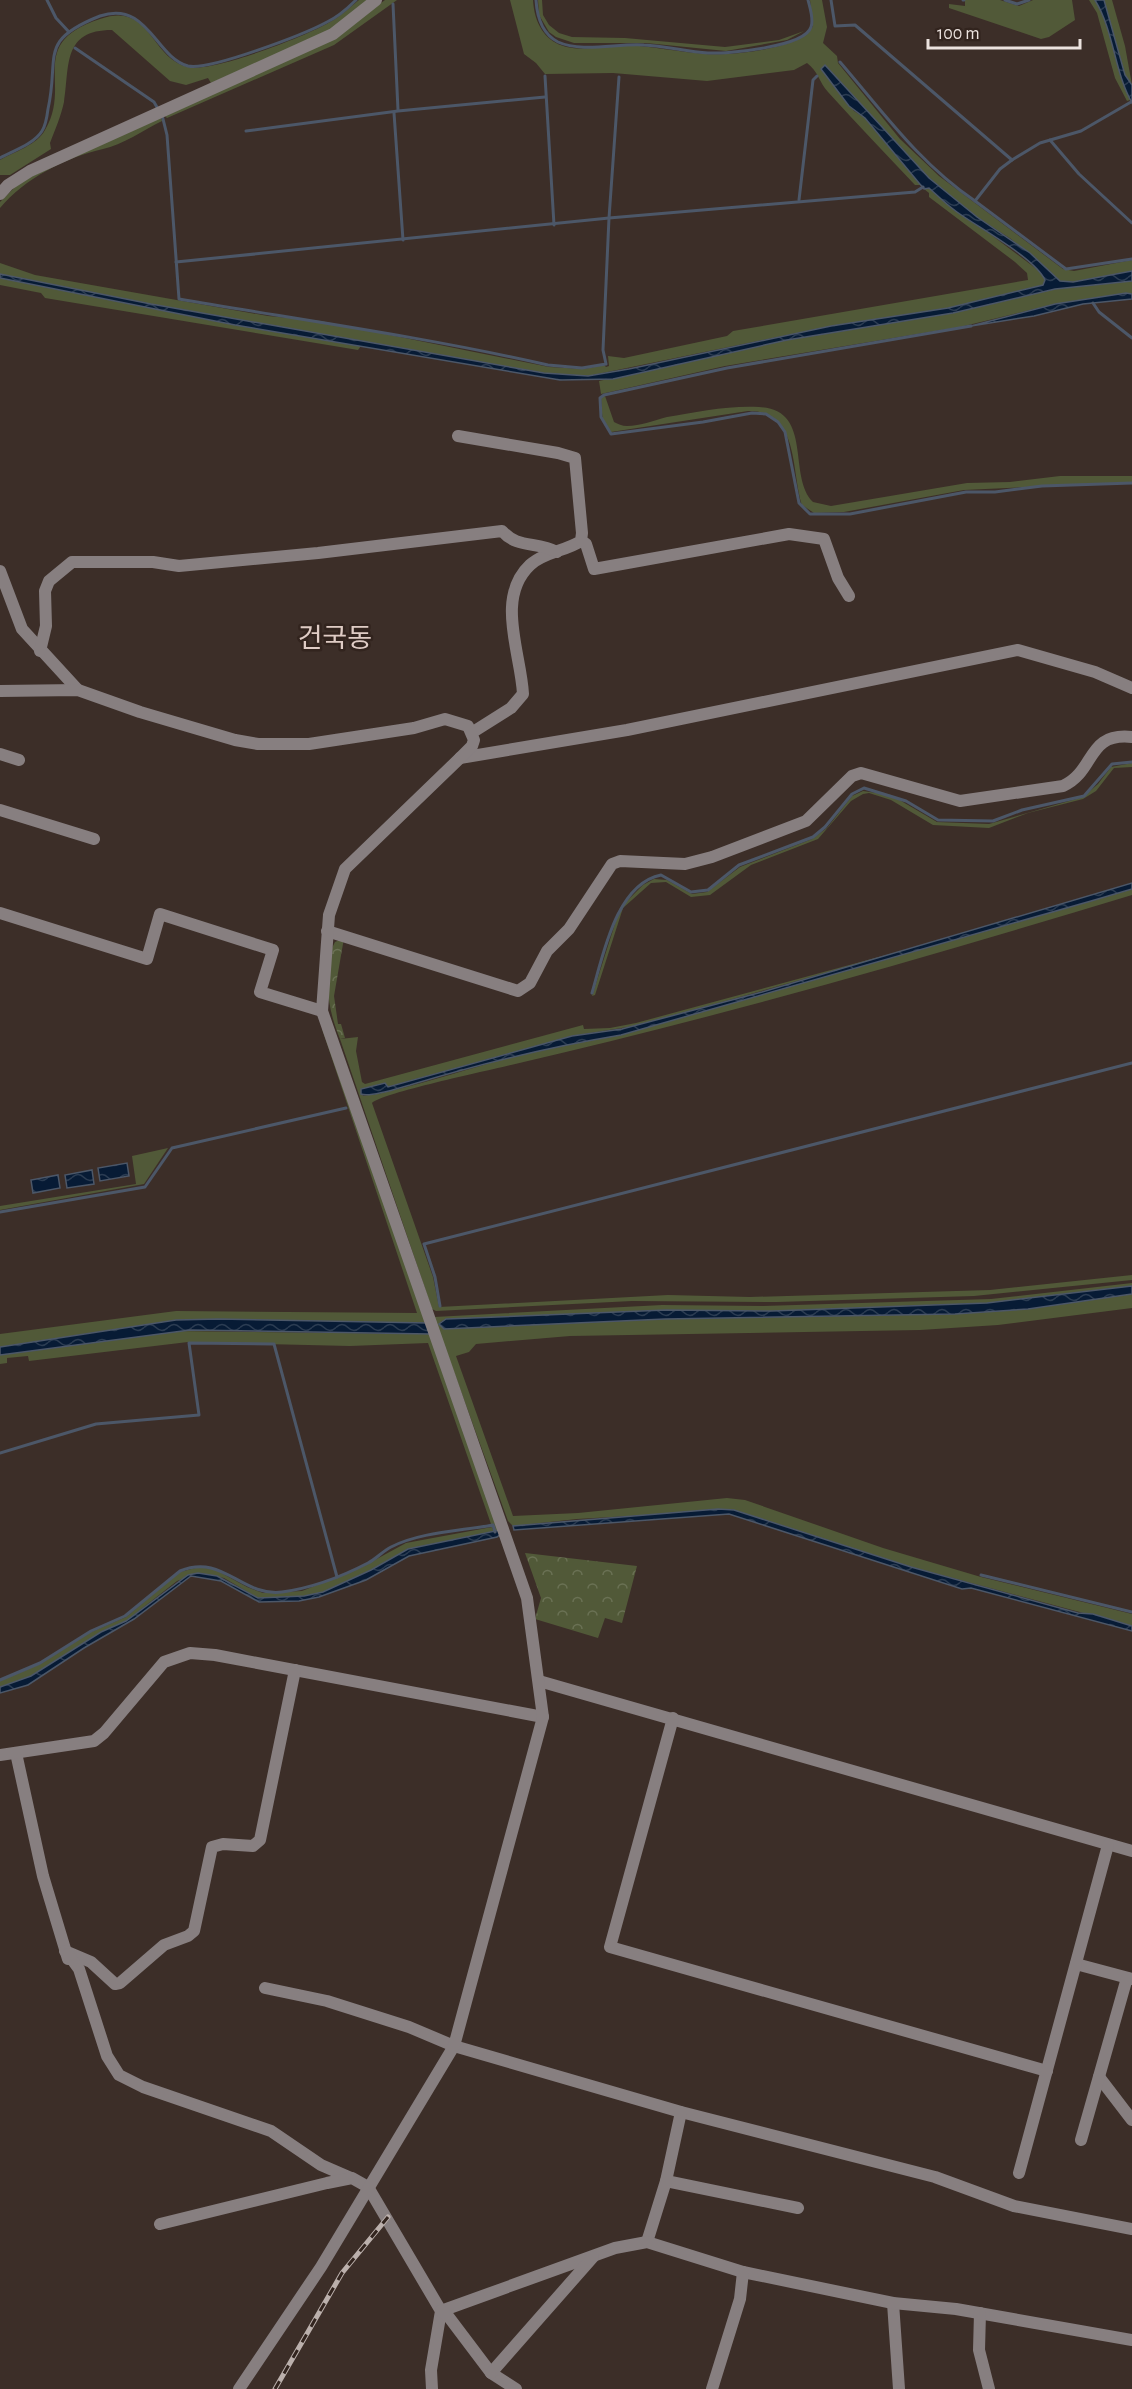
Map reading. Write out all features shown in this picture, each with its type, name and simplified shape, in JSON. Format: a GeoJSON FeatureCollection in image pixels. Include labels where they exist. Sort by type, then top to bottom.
{"type":"FeatureCollection","features":[{"type":"Feature","properties":{"kind":"street"},"geometry":{"type":"LineString","coordinates":[[0,194],[8,185],[30,171],[333,34],[376,0]]}},
{"type":"Feature","properties":{"kind":"street"},"geometry":{"type":"LineString","coordinates":[[458,436],[575,458],[582,524],[581,541]]}},
{"type":"Feature","properties":{"kind":"street"},"geometry":{"type":"LineString","coordinates":[[40,651],[46,626],[45,591],[49,581],[72,562],[153,561],[179,566],[318,553],[502,531],[518,544],[541,545],[557,552]]}},
{"type":"Feature","properties":{"kind":"street"},"geometry":{"type":"LineString","coordinates":[[581,541],[586,544],[594,569],[789,534],[824,539],[838,578],[849,596]]}},
{"type":"Feature","properties":{"kind":"street"},"geometry":{"type":"LineString","coordinates":[[473,732],[511,708],[523,694],[522,674],[510,606],[515,589],[531,564],[581,541]]}},
{"type":"Feature","properties":{"kind":"street"},"geometry":{"type":"LineString","coordinates":[[0,571],[22,629],[78,690]]}},
{"type":"Feature","properties":{"kind":"street"},"geometry":{"type":"LineString","coordinates":[[460,758],[627,730],[1018,651],[1095,672],[1132,688]]}},
{"type":"Feature","properties":{"kind":"street"},"geometry":{"type":"LineString","coordinates":[[0,691],[78,690],[140,712],[235,740],[258,744],[309,744],[414,728],[445,719],[461,722],[473,732]]}},
{"type":"Feature","properties":{"kind":"street"},"geometry":{"type":"LineString","coordinates":[[239,2389],[321,2267],[454,2046],[543,1717],[527,1598],[322,1011],[329,915],[345,868],[472,746],[473,732]]}},
{"type":"Feature","properties":{"kind":"street"},"geometry":{"type":"LineString","coordinates":[[327,930],[518,991],[530,983],[546,951],[568,929],[612,864],[620,861],[685,864],[732,850],[806,821],[852,776],[861,773],[960,801],[1063,786],[1073,782],[1082,772],[1100,743],[1111,737],[1132,737]]}},
{"type":"Feature","properties":{"kind":"street"},"geometry":{"type":"LineString","coordinates":[[0,754],[19,759]]}},
{"type":"Feature","properties":{"kind":"street"},"geometry":{"type":"LineString","coordinates":[[0,810],[94,839]]}},
{"type":"Feature","properties":{"kind":"street"},"geometry":{"type":"LineString","coordinates":[[0,913],[147,958],[160,915],[273,950],[260,992],[322,1011]]}},
{"type":"Feature","properties":{"kind":"street"},"geometry":{"type":"LineString","coordinates":[[0,1755],[94,1741],[104,1733],[164,1662],[178,1655],[202,1653],[543,1717]]}},
{"type":"Feature","properties":{"kind":"street"},"geometry":{"type":"LineString","coordinates":[[65,1951],[91,1962],[116,1984],[164,1945],[195,1931],[212,1847],[223,1844],[253,1846],[260,1840],[295,1670]]}},
{"type":"Feature","properties":{"kind":"street"},"geometry":{"type":"LineString","coordinates":[[538,1681],[1132,1851]]}},
{"type":"Feature","properties":{"kind":"street"},"geometry":{"type":"LineString","coordinates":[[673,1718],[610,1947],[1047,2071]]}},
{"type":"Feature","properties":{"kind":"street"},"geometry":{"type":"LineString","coordinates":[[16,1753],[43,1876],[72,1975]]}},
{"type":"Feature","properties":{"kind":"street"},"geometry":{"type":"LineString","coordinates":[[1019,2173],[1108,1845]]}},
{"type":"Feature","properties":{"kind":"street"},"geometry":{"type":"LineString","coordinates":[[65,1951],[79,1969],[107,2056],[119,2075],[143,2087],[272,2131],[321,2164],[368,2187],[441,2311],[448,2316],[491,2373],[516,2389]]}},
{"type":"Feature","properties":{"kind":"street"},"geometry":{"type":"LineString","coordinates":[[1076,1964],[1130,1978],[1081,2140]]}},
{"type":"Feature","properties":{"kind":"street"},"geometry":{"type":"LineString","coordinates":[[265,1988],[327,2001],[409,2027],[454,2046],[681,2112],[935,2177],[1014,2206],[1132,2229]]}},
{"type":"Feature","properties":{"kind":"street"},"geometry":{"type":"LineString","coordinates":[[1099,2077],[1132,2120]]}},
{"type":"Feature","properties":{"kind":"street"},"geometry":{"type":"LineString","coordinates":[[647,2242],[666,2181],[681,2112]]}},
{"type":"Feature","properties":{"kind":"street"},"geometry":{"type":"LineString","coordinates":[[160,2224],[352,2178]]}},
{"type":"Feature","properties":{"kind":"street"},"geometry":{"type":"LineString","coordinates":[[666,2181],[798,2208]]}},
{"type":"Feature","properties":{"kind":"street"},"geometry":{"type":"LineString","coordinates":[[441,2311],[596,2254],[629,2243],[647,2242],[743,2272],[893,2303],[980,2313],[1132,2340]]}},
{"type":"Feature","properties":{"kind":"street"},"geometry":{"type":"LineString","coordinates":[[491,2373],[596,2254]]}},
{"type":"Feature","properties":{"kind":"street"},"geometry":{"type":"LineString","coordinates":[[712,2389],[740,2299],[743,2272]]}},
{"type":"Feature","properties":{"kind":"street"},"geometry":{"type":"LineString","coordinates":[[893,2303],[899,2389]]}},
{"type":"Feature","properties":{"kind":"street"},"geometry":{"type":"LineString","coordinates":[[432,2389],[431,2370],[441,2311]]}},
{"type":"Feature","properties":{"kind":"street"},"geometry":{"type":"LineString","coordinates":[[980,2313],[979,2350],[989,2389]]}},
{"type":"Feature","properties":{"kind":"green space"},"geometry":{"type":"Polygon","coordinates":[[[359,0],[374,0],[335,29],[211,83],[208,78],[186,85],[170,81],[112,30],[84,36],[76,43],[72,52],[64,102],[50,143],[51,149],[10,175],[0,175],[0,160],[37,140],[45,130],[52,113],[55,96],[57,53],[64,40],[77,29],[100,19],[117,16],[130,18],[140,24],[175,62],[188,67],[200,67],[237,59],[301,36],[334,20],[359,0]]]}},
{"type":"Feature","properties":{"kind":"green space"},"geometry":{"type":"Polygon","coordinates":[[[385,0],[397,0],[334,45],[167,118],[164,115],[340,34],[385,0]]]}},
{"type":"Feature","properties":{"kind":"green space"},"geometry":{"type":"Polygon","coordinates":[[[510,0],[533,0],[536,19],[542,30],[550,39],[564,46],[581,48],[624,45],[717,54],[765,49],[807,34],[813,26],[810,0],[822,0],[827,27],[823,43],[837,56],[838,63],[900,139],[939,176],[1063,269],[1074,271],[1132,260],[1132,271],[1073,282],[1060,281],[1011,239],[977,217],[929,178],[825,65],[821,69],[854,111],[865,118],[921,185],[915,185],[828,92],[807,63],[794,70],[707,81],[613,73],[545,74],[524,54],[510,0]]]}},
{"type":"Feature","properties":{"kind":"green space"},"geometry":{"type":"Polygon","coordinates":[[[538,0],[542,0],[543,15],[549,25],[559,33],[572,37],[625,38],[725,47],[779,40],[804,31],[787,40],[726,51],[646,43],[574,43],[549,32],[539,15],[538,0]]]}},
{"type":"Feature","properties":{"kind":"green space"},"geometry":{"type":"Polygon","coordinates":[[[965,0],[1000,0],[1019,6],[1033,0],[1072,0],[1075,20],[1049,37],[1041,39],[949,8],[949,4],[965,6],[965,0]]]}},
{"type":"Feature","properties":{"kind":"green space"},"geometry":{"type":"Polygon","coordinates":[[[1089,0],[1095,0],[1106,24],[1130,100],[1127,101],[1115,78],[1097,13],[1089,0]]]}},
{"type":"Feature","properties":{"kind":"green space"},"geometry":{"type":"Polygon","coordinates":[[[1104,0],[1112,0],[1125,46],[1132,85],[1125,75],[1104,0]]]}},
{"type":"Feature","properties":{"kind":"green space"},"geometry":{"type":"Polygon","coordinates":[[[161,116],[162,121],[125,141],[60,164],[33,179],[0,208],[0,202],[20,182],[161,116]]]}},
{"type":"Feature","properties":{"kind":"green space"},"geometry":{"type":"Polygon","coordinates":[[[929,188],[1042,273],[1045,280],[1043,285],[948,308],[831,326],[588,376],[544,373],[422,353],[41,284],[0,274],[0,263],[35,275],[268,316],[321,321],[549,367],[584,369],[604,365],[606,367],[609,366],[608,356],[624,358],[727,336],[733,331],[1028,280],[1027,273],[1015,262],[929,197],[929,193],[924,189],[929,188]]]}},
{"type":"Feature","properties":{"kind":"green space"},"geometry":{"type":"Polygon","coordinates":[[[0,278],[235,325],[361,346],[358,350],[45,298],[41,293],[0,285],[0,278]]]}},
{"type":"Feature","properties":{"kind":"green space"},"geometry":{"type":"Polygon","coordinates":[[[1132,281],[1132,294],[1055,304],[960,327],[725,366],[601,394],[599,381],[787,340],[953,313],[1055,289],[1132,281]]]}},
{"type":"Feature","properties":{"kind":"green space"},"geometry":{"type":"Polygon","coordinates":[[[605,396],[614,422],[625,426],[725,408],[759,407],[776,411],[787,419],[793,431],[805,491],[813,502],[831,506],[967,483],[1010,482],[1060,476],[1132,476],[1132,482],[964,490],[844,512],[814,513],[802,505],[794,459],[785,431],[776,420],[765,413],[748,411],[611,432],[605,425],[603,417],[601,398],[605,396]]]}},
{"type":"Feature","properties":{"kind":"green space"},"geometry":{"type":"Polygon","coordinates":[[[1132,763],[1132,767],[1114,768],[1096,791],[1083,799],[1028,813],[989,828],[933,825],[891,800],[869,793],[863,794],[851,801],[818,839],[751,865],[710,895],[691,897],[666,882],[651,883],[623,908],[595,995],[592,996],[620,908],[643,885],[654,879],[667,880],[692,894],[707,892],[740,867],[812,839],[827,828],[852,796],[863,791],[891,795],[937,822],[989,824],[1083,797],[1098,784],[1111,767],[1132,763]]]}},
{"type":"Feature","properties":{"kind":"green space"},"geometry":{"type":"Polygon","coordinates":[[[1132,889],[1132,895],[823,985],[667,1027],[415,1088],[372,1103],[433,1277],[439,1307],[668,1295],[750,1297],[990,1290],[1132,1275],[1132,1280],[974,1296],[777,1302],[632,1301],[436,1311],[432,1309],[340,1039],[358,1037],[356,1051],[362,1082],[365,1084],[583,1025],[584,1029],[610,1028],[636,1023],[978,930],[640,1025],[572,1036],[387,1087],[385,1084],[361,1089],[363,1096],[387,1092],[545,1048],[598,1039],[1132,889]]]}},
{"type":"Feature","properties":{"kind":"green space"},"geometry":{"type":"Polygon","coordinates":[[[344,938],[334,996],[338,1024],[341,1024],[345,1038],[340,1039],[332,1014],[328,984],[332,948],[335,942],[344,938]]]}},
{"type":"Feature","properties":{"kind":"green space"},"geometry":{"type":"Polygon","coordinates":[[[322,1029],[327,1031],[428,1323],[176,1320],[0,1347],[0,1334],[176,1311],[417,1313],[322,1029]]]}},
{"type":"Feature","properties":{"kind":"green space"},"geometry":{"type":"Polygon","coordinates":[[[168,1148],[144,1184],[0,1210],[0,1206],[136,1184],[132,1156],[168,1148]]]}},
{"type":"Feature","properties":{"kind":"green space"},"geometry":{"type":"Polygon","coordinates":[[[1132,1283],[1132,1286],[987,1303],[772,1311],[666,1310],[441,1321],[444,1329],[665,1319],[955,1314],[1028,1309],[1132,1294],[1132,1308],[998,1325],[920,1330],[570,1336],[476,1344],[469,1352],[456,1356],[513,1516],[578,1513],[727,1498],[745,1500],[883,1548],[981,1577],[1132,1614],[1132,1626],[911,1567],[734,1510],[577,1519],[513,1526],[508,1521],[434,1317],[662,1305],[763,1306],[991,1299],[1132,1283]]]}},
{"type":"Feature","properties":{"kind":"green space"},"geometry":{"type":"Polygon","coordinates":[[[174,1331],[431,1334],[500,1530],[496,1532],[491,1524],[428,1343],[350,1346],[188,1342],[29,1361],[28,1356],[7,1358],[7,1363],[0,1364],[0,1355],[174,1331]]]}},
{"type":"Feature","properties":{"kind":"green space"},"geometry":{"type":"Polygon","coordinates":[[[492,1527],[494,1532],[408,1549],[371,1570],[323,1592],[304,1596],[258,1598],[224,1578],[198,1573],[177,1581],[126,1621],[101,1632],[31,1676],[0,1687],[0,1681],[40,1664],[91,1632],[126,1617],[180,1572],[199,1567],[214,1569],[263,1593],[302,1591],[362,1567],[406,1543],[492,1527]]]}},
{"type":"Feature","properties":{"kind":"green space"},"geometry":{"type":"Polygon","coordinates":[[[525,1553],[637,1566],[622,1623],[605,1618],[598,1638],[535,1619],[541,1598],[525,1553]]]}},
{"type":"Feature","properties":{"kind":"water"},"geometry":{"type":"Polygon","coordinates":[[[1095,0],[1104,0],[1125,75],[1132,85],[1132,103],[1121,78],[1106,25],[1095,0]]]}},
{"type":"Feature","properties":{"kind":"water"},"geometry":{"type":"Polygon","coordinates":[[[825,65],[929,178],[977,217],[1030,253],[1060,281],[1073,282],[1132,271],[1132,281],[1055,289],[953,313],[787,340],[613,379],[560,380],[235,325],[0,278],[0,274],[151,304],[544,373],[588,376],[831,326],[948,308],[1043,285],[1045,280],[1039,271],[1019,253],[953,209],[929,188],[924,189],[865,118],[849,106],[821,69],[825,65]]]}},
{"type":"Feature","properties":{"kind":"water"},"geometry":{"type":"Polygon","coordinates":[[[1132,294],[1132,299],[1083,304],[1034,316],[971,326],[1055,304],[1132,294]]]}},
{"type":"Feature","properties":{"kind":"water"},"geometry":{"type":"Polygon","coordinates":[[[1132,883],[1132,889],[621,1035],[514,1057],[385,1092],[371,1095],[361,1094],[361,1089],[385,1083],[388,1087],[572,1036],[622,1029],[762,992],[1132,883]]]}},
{"type":"Feature","properties":{"kind":"water"},"geometry":{"type":"Polygon","coordinates":[[[127,1163],[129,1176],[100,1181],[98,1168],[127,1163]]]}},
{"type":"Feature","properties":{"kind":"water"},"geometry":{"type":"Polygon","coordinates":[[[92,1170],[94,1184],[67,1188],[65,1175],[92,1170]]]}},
{"type":"Feature","properties":{"kind":"water"},"geometry":{"type":"Polygon","coordinates":[[[58,1175],[60,1188],[33,1193],[31,1180],[58,1175]]]}},
{"type":"Feature","properties":{"kind":"water"},"geometry":{"type":"Polygon","coordinates":[[[1132,1286],[1132,1294],[1028,1309],[955,1314],[665,1319],[444,1329],[439,1324],[446,1319],[666,1310],[772,1311],[987,1303],[1132,1286]]]}},
{"type":"Feature","properties":{"kind":"water"},"geometry":{"type":"Polygon","coordinates":[[[176,1320],[428,1323],[431,1334],[190,1330],[0,1355],[0,1347],[176,1320]]]}},
{"type":"Feature","properties":{"kind":"water"},"geometry":{"type":"Polygon","coordinates":[[[718,1509],[734,1510],[911,1567],[1078,1613],[1093,1614],[1132,1626],[1132,1631],[971,1588],[962,1589],[729,1514],[514,1530],[513,1526],[718,1509]]]}},
{"type":"Feature","properties":{"kind":"water"},"geometry":{"type":"Polygon","coordinates":[[[500,1530],[502,1533],[497,1537],[409,1556],[366,1580],[319,1597],[299,1601],[259,1602],[221,1581],[191,1576],[134,1619],[84,1648],[28,1685],[0,1693],[0,1687],[31,1676],[101,1632],[126,1621],[188,1575],[198,1573],[217,1576],[258,1598],[304,1596],[323,1592],[371,1570],[408,1549],[500,1530]]]}},
{"type":"Feature","properties":{"kind":"waterway"},"geometry":{"type":"LineString","coordinates":[[47,0],[56,18],[69,32]]}},
{"type":"Feature","properties":{"kind":"waterway"},"geometry":{"type":"LineString","coordinates":[[0,158],[29,143],[42,131],[51,91],[55,52],[59,42],[80,25],[100,16],[116,13],[129,16],[140,22],[177,61],[188,66],[199,66],[257,50],[316,28],[335,18],[356,0]]}},
{"type":"Feature","properties":{"kind":"waterway"},"geometry":{"type":"LineString","coordinates":[[536,0],[539,19],[544,30],[558,42],[578,47],[644,45],[708,53],[764,48],[795,40],[806,34],[812,24],[808,0]]}},
{"type":"Feature","properties":{"kind":"waterway"},"geometry":{"type":"LineString","coordinates":[[831,0],[835,26],[855,25],[1012,160]]}},
{"type":"Feature","properties":{"kind":"waterway"},"geometry":{"type":"LineString","coordinates":[[1005,0],[1017,4],[1029,0]]}},
{"type":"Feature","properties":{"kind":"waterway"},"geometry":{"type":"LineString","coordinates":[[393,4],[398,110]]}},
{"type":"Feature","properties":{"kind":"waterway"},"geometry":{"type":"LineString","coordinates":[[75,48],[154,102],[158,109]]}},
{"type":"Feature","properties":{"kind":"waterway"},"geometry":{"type":"LineString","coordinates":[[840,62],[919,154],[975,201],[1000,169],[1012,160],[1040,143],[1081,131],[1131,102]]}},
{"type":"Feature","properties":{"kind":"waterway"},"geometry":{"type":"LineString","coordinates":[[545,76],[554,225]]}},
{"type":"Feature","properties":{"kind":"waterway"},"geometry":{"type":"LineString","coordinates":[[799,200],[813,80],[817,76]]}},
{"type":"Feature","properties":{"kind":"waterway"},"geometry":{"type":"LineString","coordinates":[[162,115],[167,135],[179,299],[410,337],[548,365],[582,368],[606,364],[603,350],[619,77]]}},
{"type":"Feature","properties":{"kind":"waterway"},"geometry":{"type":"LineString","coordinates":[[246,131],[398,111],[545,97]]}},
{"type":"Feature","properties":{"kind":"waterway"},"geometry":{"type":"LineString","coordinates":[[394,113],[403,240]]}},
{"type":"Feature","properties":{"kind":"waterway"},"geometry":{"type":"LineString","coordinates":[[1050,140],[1079,174],[1132,223]]}},
{"type":"Feature","properties":{"kind":"waterway"},"geometry":{"type":"LineString","coordinates":[[176,262],[609,218],[915,192],[923,187]]}},
{"type":"Feature","properties":{"kind":"waterway"},"geometry":{"type":"LineString","coordinates":[[975,201],[1066,269],[1132,259]]}},
{"type":"Feature","properties":{"kind":"waterway"},"geometry":{"type":"LineString","coordinates":[[1093,303],[1099,312],[1132,338]]}},
{"type":"Feature","properties":{"kind":"waterway"},"geometry":{"type":"LineString","coordinates":[[971,326],[727,368],[604,395],[600,398],[601,417],[611,434],[752,413],[766,414],[778,422],[785,432],[799,503],[810,514],[850,514],[966,492],[995,492],[1042,486],[1132,483]]}},
{"type":"Feature","properties":{"kind":"waterway"},"geometry":{"type":"LineString","coordinates":[[592,993],[607,942],[622,907],[633,892],[646,881],[661,875],[691,892],[708,890],[739,865],[813,837],[825,827],[852,794],[864,788],[906,801],[938,820],[993,821],[1022,810],[1084,796],[1112,764],[1132,762]]}},
{"type":"Feature","properties":{"kind":"waterway"},"geometry":{"type":"LineString","coordinates":[[440,1306],[435,1277],[424,1244],[1132,1063]]}},
{"type":"Feature","properties":{"kind":"waterway"},"geometry":{"type":"LineString","coordinates":[[0,1212],[145,1187],[172,1148],[346,1108]]}},
{"type":"Feature","properties":{"kind":"waterway"},"geometry":{"type":"LineString","coordinates":[[0,1453],[96,1424],[199,1415],[189,1343],[274,1344],[337,1577]]}},
{"type":"Feature","properties":{"kind":"waterway"},"geometry":{"type":"LineString","coordinates":[[0,1680],[40,1663],[91,1631],[125,1616],[180,1571],[195,1567],[208,1567],[255,1588],[268,1592],[282,1592],[304,1588],[337,1577],[368,1563],[391,1547],[415,1538],[493,1525],[495,1532]]}},
{"type":"Feature","properties":{"kind":"waterway"},"geometry":{"type":"LineString","coordinates":[[981,1575],[1132,1612]]}},
{"type":"Feature","properties":{"kind":"railway"},"geometry":{"type":"LineString","coordinates":[[275,2389],[342,2273],[388,2217]]}},
{"type":"Feature","properties":{"kind":"district","name":"건국동"},"geometry":{"type":"Point","coordinates":[335,638]}}]}
